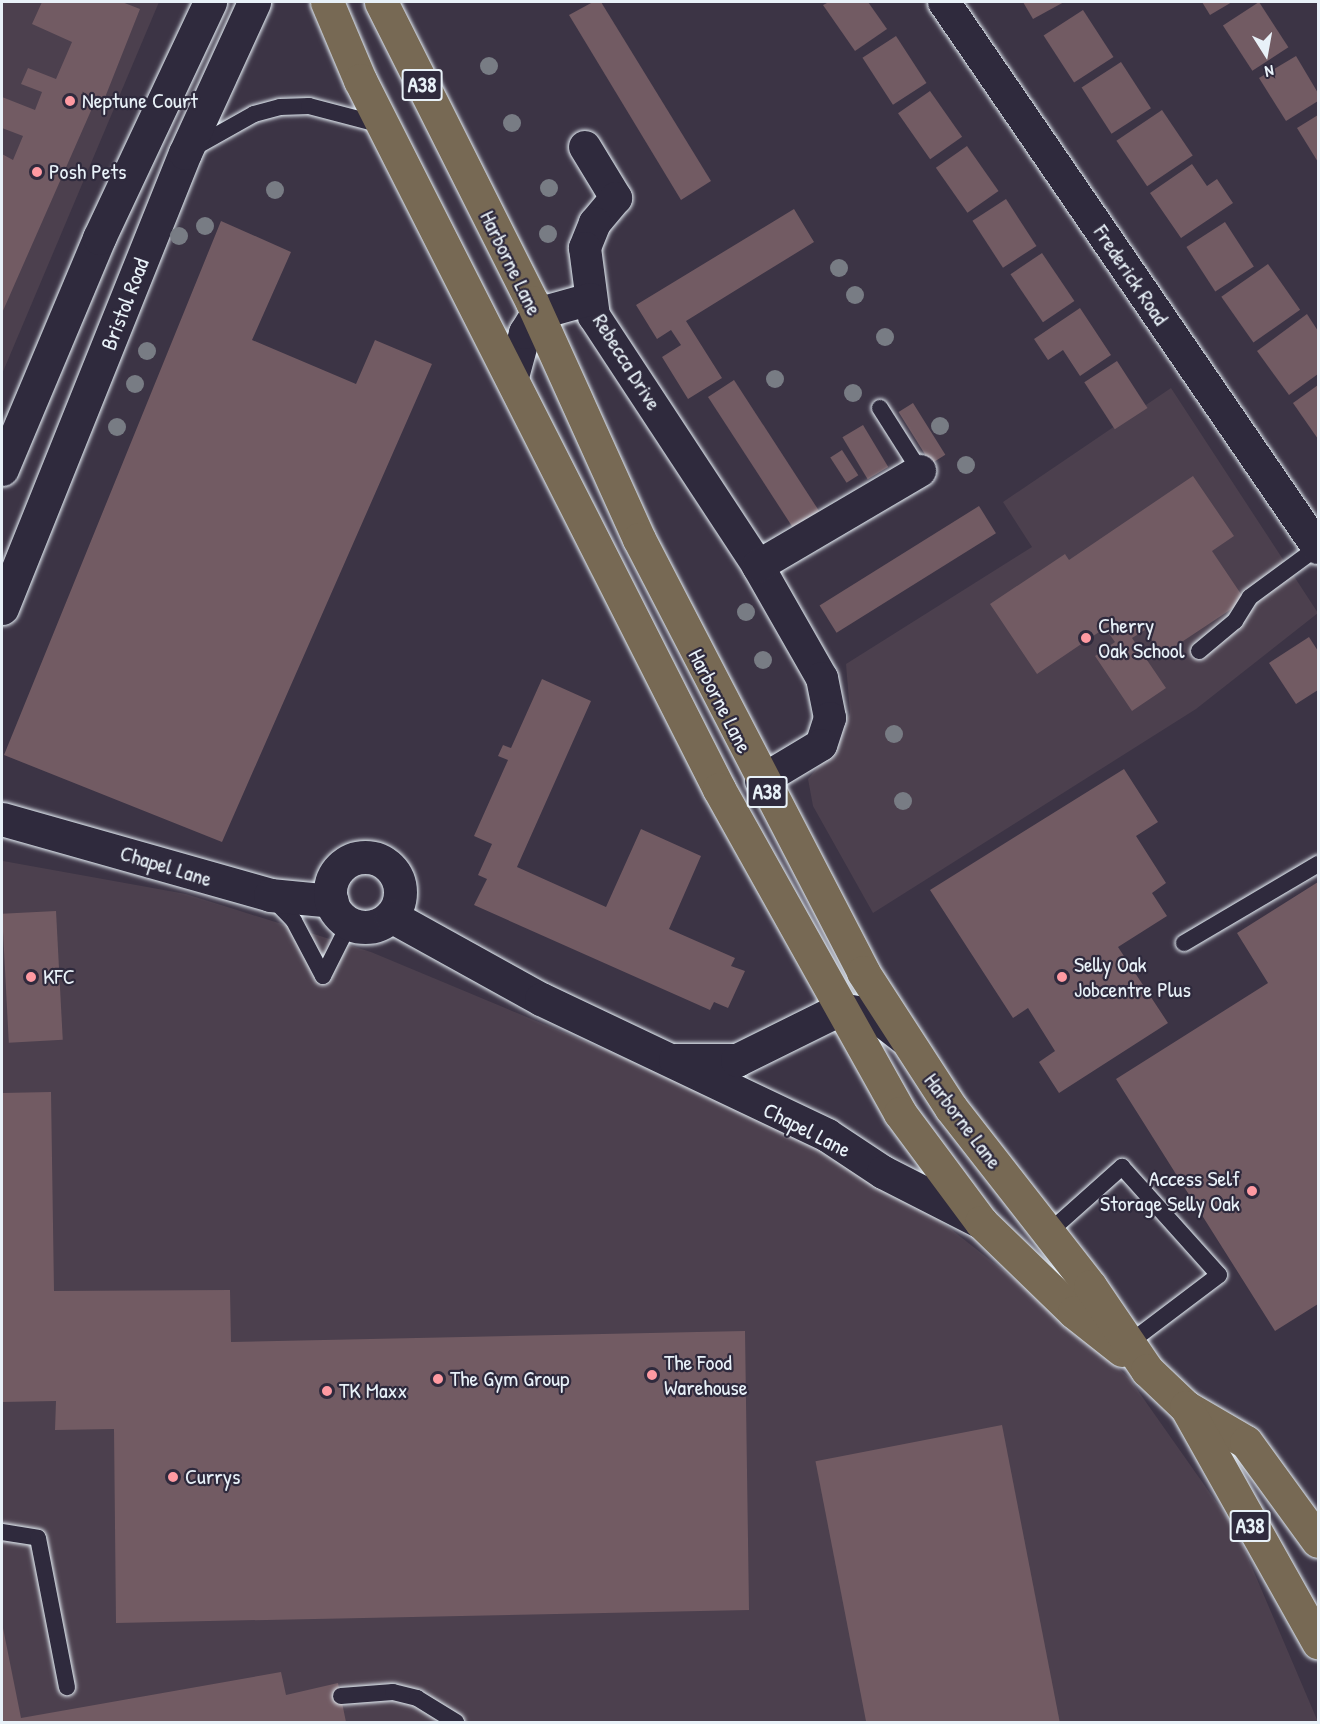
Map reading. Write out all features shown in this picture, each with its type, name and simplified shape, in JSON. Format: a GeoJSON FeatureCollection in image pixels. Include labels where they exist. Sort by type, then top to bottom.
{"type":"FeatureCollection","features":[{"type":"Feature","properties":{"kind":"highway","name":"Harborne Lane"},"geometry":{"type":"LineString","coordinates":[[327,2],[383,126],[513,377],[719,789],[900,1113],[981,1222]]}},
{"type":"Feature","properties":{"kind":"highway","name":"Harborne Lane"},"geometry":{"type":"LineString","coordinates":[[381,2],[537,315],[639,538],[761,781],[904,1038],[951,1108],[1048,1232],[1147,1370],[1186,1407],[1246,1442],[1318,1541]]}},
{"type":"Feature","properties":{"kind":"highway","name":"Chapel Lane"},"geometry":{"type":"LineString","coordinates":[[981,1222],[1074,1312],[1147,1370]]}},
{"type":"Feature","properties":{"kind":"highway","name":"Harborne Lane"},"geometry":{"type":"LineString","coordinates":[[1186,1407],[1318,1642]]}},
{"type":"Feature","properties":{"kind":"main road"},"geometry":{"type":"LineString","coordinates":[[2,469],[99,238],[210,2]]}},
{"type":"Feature","properties":{"kind":"main road","name":"Bristol Road"},"geometry":{"type":"LineString","coordinates":[[2,608],[185,153],[254,2]]}},
{"type":"Feature","properties":{"kind":"main road","name":"Chapel Lane"},"geometry":{"type":"LineString","coordinates":[[2,819],[270,896],[340,913]]}},
{"type":"Feature","properties":{"kind":"main road"},"geometry":{"type":"LineString","coordinates":[[369,857],[382,861],[398,879],[400,898],[391,916],[371,926],[340,913],[330,890],[340,868],[369,857]]}},
{"type":"Feature","properties":{"kind":"main road","name":"Chapel Lane"},"geometry":{"type":"LineString","coordinates":[[391,916],[500,977],[664,1060],[827,1135],[883,1172],[981,1222]]}},
{"type":"Feature","properties":{"kind":"main road"},"geometry":{"type":"LineString","coordinates":[[664,1060],[737,1060],[840,1009],[875,1015],[904,1038]]}},
{"type":"Feature","properties":{"kind":"street","name":"Frederick Road"},"geometry":{"type":"LineString","coordinates":[[944,2],[1318,548]]}},
{"type":"Feature","properties":{"kind":"street","name":"Rebecca Drive"},"geometry":{"type":"LineString","coordinates":[[585,147],[615,198],[595,223],[585,248],[594,316],[758,566],[822,678],[830,718],[821,745],[761,781]]}},
{"type":"Feature","properties":{"kind":"street"},"geometry":{"type":"LineString","coordinates":[[513,377],[525,333],[537,315],[591,298]]}},
{"type":"Feature","properties":{"kind":"street"},"geometry":{"type":"LineString","coordinates":[[758,566],[920,471]]}},
{"type":"Feature","properties":{"kind":"lane"},"geometry":{"type":"LineString","coordinates":[[185,153],[254,114],[280,107],[309,106],[383,126]]}},
{"type":"Feature","properties":{"kind":"lane"},"geometry":{"type":"LineString","coordinates":[[880,408],[920,471]]}},
{"type":"Feature","properties":{"kind":"lane"},"geometry":{"type":"LineString","coordinates":[[1199,651],[1235,621],[1250,597],[1318,548]]}},
{"type":"Feature","properties":{"kind":"lane"},"geometry":{"type":"LineString","coordinates":[[1184,943],[1318,864]]}},
{"type":"Feature","properties":{"kind":"lane"},"geometry":{"type":"LineString","coordinates":[[270,896],[294,921],[323,976],[340,913]]}},
{"type":"Feature","properties":{"kind":"lane"},"geometry":{"type":"LineString","coordinates":[[1048,1232],[1122,1167],[1219,1275],[1129,1343]]}},
{"type":"Feature","properties":{"kind":"lane"},"geometry":{"type":"LineString","coordinates":[[2,1532],[38,1538],[67,1686]]}},
{"type":"Feature","properties":{"kind":"lane"},"geometry":{"type":"LineString","coordinates":[[341,1696],[393,1692],[417,1698],[456,1722]]}},
{"type":"Feature","properties":{"kind":"shaded area"},"geometry":{"type":"Polygon","coordinates":[[[2,2],[159,2],[2,374],[2,2]]]}},
{"type":"Feature","properties":{"kind":"shaded area","name":"Cherry Oak School"},"geometry":{"type":"Polygon","coordinates":[[[1171,388],[1318,613],[1196,709],[873,913],[813,806],[808,779],[838,744],[850,713],[846,664],[1032,547],[1003,502],[1171,388]]]}},
{"type":"Feature","properties":{"kind":"shaded area"},"geometry":{"type":"Polygon","coordinates":[[[3,861],[186,894],[371,952],[752,1111],[803,1143],[886,1178],[1070,1323],[1129,1378],[1236,1530],[1318,1722],[2,1722],[3,861]]]}},
{"type":"Feature","properties":{"kind":"building"},"geometry":{"type":"Polygon","coordinates":[[[42,2],[122,2],[140,9],[104,100],[97,97],[2,313],[2,154],[13,160],[23,136],[2,128],[2,97],[35,110],[42,92],[21,84],[28,68],[56,79],[72,42],[32,24],[42,2]]]}},
{"type":"Feature","properties":{"kind":"building"},"geometry":{"type":"Polygon","coordinates":[[[593,2],[601,2],[711,181],[681,200],[569,15],[593,2]]]}},
{"type":"Feature","properties":{"kind":"building"},"geometry":{"type":"Polygon","coordinates":[[[829,2],[868,2],[887,29],[855,51],[823,5],[829,2]]]}},
{"type":"Feature","properties":{"kind":"building"},"geometry":{"type":"Polygon","coordinates":[[[1023,2],[1064,2],[1033,19],[1023,2]]]}},
{"type":"Feature","properties":{"kind":"building"},"geometry":{"type":"Polygon","coordinates":[[[1202,2],[1232,2],[1210,15],[1202,2]]]}},
{"type":"Feature","properties":{"kind":"building"},"geometry":{"type":"Polygon","coordinates":[[[1259,2],[1288,47],[1252,71],[1223,25],[1259,2]]]}},
{"type":"Feature","properties":{"kind":"building"},"geometry":{"type":"Polygon","coordinates":[[[1083,10],[1113,57],[1074,83],[1044,36],[1083,10]]]}},
{"type":"Feature","properties":{"kind":"building"},"geometry":{"type":"Polygon","coordinates":[[[896,36],[926,83],[893,105],[862,58],[896,36]]]}},
{"type":"Feature","properties":{"kind":"building"},"geometry":{"type":"Polygon","coordinates":[[[1296,56],[1318,93],[1318,101],[1286,121],[1259,78],[1296,56]]]}},
{"type":"Feature","properties":{"kind":"building"},"geometry":{"type":"Polygon","coordinates":[[[1121,62],[1151,108],[1112,134],[1082,88],[1121,62]]]}},
{"type":"Feature","properties":{"kind":"building"},"geometry":{"type":"Polygon","coordinates":[[[930,91],[962,137],[930,159],[898,113],[930,91]]]}},
{"type":"Feature","properties":{"kind":"building"},"geometry":{"type":"Polygon","coordinates":[[[1162,110],[1193,156],[1147,186],[1116,141],[1162,110]]]}},
{"type":"Feature","properties":{"kind":"building"},"geometry":{"type":"Polygon","coordinates":[[[1318,115],[1318,162],[1297,128],[1318,115]]]}},
{"type":"Feature","properties":{"kind":"building"},"geometry":{"type":"Polygon","coordinates":[[[967,146],[999,191],[967,213],[936,168],[967,146]]]}},
{"type":"Feature","properties":{"kind":"building"},"geometry":{"type":"Polygon","coordinates":[[[1192,164],[1207,186],[1217,179],[1233,203],[1181,238],[1150,193],[1192,164]]]}},
{"type":"Feature","properties":{"kind":"building"},"geometry":{"type":"Polygon","coordinates":[[[1006,199],[1036,246],[1003,268],[972,221],[1006,199]]]}},
{"type":"Feature","properties":{"kind":"building"},"geometry":{"type":"Polygon","coordinates":[[[794,209],[814,242],[686,321],[722,378],[688,399],[662,357],[681,345],[671,330],[657,339],[636,305],[794,209]]]}},
{"type":"Feature","properties":{"kind":"building"},"geometry":{"type":"Polygon","coordinates":[[[221,221],[291,252],[252,340],[356,384],[375,340],[432,364],[222,842],[4,755],[221,221]]]}},
{"type":"Feature","properties":{"kind":"building"},"geometry":{"type":"Polygon","coordinates":[[[1225,222],[1254,266],[1215,292],[1186,247],[1225,222]]]}},
{"type":"Feature","properties":{"kind":"building"},"geometry":{"type":"Polygon","coordinates":[[[1042,253],[1074,301],[1043,322],[1010,274],[1042,253]]]}},
{"type":"Feature","properties":{"kind":"building"},"geometry":{"type":"Polygon","coordinates":[[[1268,264],[1300,310],[1253,343],[1221,297],[1268,264]]]}},
{"type":"Feature","properties":{"kind":"building"},"geometry":{"type":"Polygon","coordinates":[[[1080,308],[1111,355],[1080,376],[1063,350],[1048,360],[1034,339],[1080,308]]]}},
{"type":"Feature","properties":{"kind":"building"},"geometry":{"type":"Polygon","coordinates":[[[1307,314],[1318,331],[1318,374],[1289,395],[1257,351],[1307,314]]]}},
{"type":"Feature","properties":{"kind":"building"},"geometry":{"type":"Polygon","coordinates":[[[1117,361],[1147,408],[1115,429],[1084,382],[1117,361]]]}},
{"type":"Feature","properties":{"kind":"building"},"geometry":{"type":"Polygon","coordinates":[[[734,380],[820,513],[794,529],[708,397],[734,380]]]}},
{"type":"Feature","properties":{"kind":"building"},"geometry":{"type":"Polygon","coordinates":[[[1318,385],[1318,439],[1293,403],[1318,385]]]}},
{"type":"Feature","properties":{"kind":"building"},"geometry":{"type":"Polygon","coordinates":[[[913,403],[945,455],[931,464],[899,412],[913,403]]]}},
{"type":"Feature","properties":{"kind":"building"},"geometry":{"type":"Polygon","coordinates":[[[863,425],[888,467],[868,479],[842,437],[863,425]]]}},
{"type":"Feature","properties":{"kind":"building"},"geometry":{"type":"Polygon","coordinates":[[[842,450],[858,475],[847,483],[830,458],[842,450]]]}},
{"type":"Feature","properties":{"kind":"building","name":"Cherry Oak School"},"geometry":{"type":"Polygon","coordinates":[[[1193,476],[1234,536],[1212,551],[1245,600],[1162,655],[1145,630],[1132,638],[1166,688],[1132,711],[1095,656],[1115,642],[1105,628],[1037,674],[990,604],[1065,554],[1069,560],[1193,476]]]}},
{"type":"Feature","properties":{"kind":"building"},"geometry":{"type":"Polygon","coordinates":[[[979,506],[996,533],[837,633],[820,606],[979,506]]]}},
{"type":"Feature","properties":{"kind":"building"},"geometry":{"type":"Polygon","coordinates":[[[1309,637],[1318,651],[1318,690],[1296,704],[1269,663],[1309,637]]]}},
{"type":"Feature","properties":{"kind":"building"},"geometry":{"type":"Polygon","coordinates":[[[542,679],[591,701],[517,867],[606,907],[641,829],[701,856],[669,929],[735,958],[731,966],[745,971],[728,1008],[714,1002],[710,1010],[474,905],[487,879],[478,875],[492,844],[474,836],[508,760],[498,756],[503,745],[511,748],[542,679]]]}},
{"type":"Feature","properties":{"kind":"building","name":"Selly Oak Jobcentre Plus"},"geometry":{"type":"Polygon","coordinates":[[[1124,769],[1158,822],[1136,836],[1166,883],[1152,893],[1167,916],[1118,947],[1168,1023],[1059,1093],[1039,1062],[1055,1051],[1028,1008],[1013,1018],[930,890],[1124,769]]]}},
{"type":"Feature","properties":{"kind":"building","name":"Access Self Storage Selly Oak"},"geometry":{"type":"Polygon","coordinates":[[[1318,882],[1318,1304],[1275,1331],[1116,1079],[1268,983],[1237,933],[1318,882]]]}},
{"type":"Feature","properties":{"kind":"building","name":"KFC"},"geometry":{"type":"Polygon","coordinates":[[[56,911],[63,1040],[9,1043],[2,914],[56,911]]]}},
{"type":"Feature","properties":{"kind":"building"},"geometry":{"type":"Polygon","coordinates":[[[51,1092],[54,1291],[230,1290],[231,1342],[745,1331],[749,1610],[116,1623],[114,1429],[55,1430],[56,1401],[2,1402],[2,1093],[51,1092]]]}},
{"type":"Feature","properties":{"kind":"building"},"geometry":{"type":"Polygon","coordinates":[[[1002,1425],[1060,1722],[866,1722],[815,1461],[1002,1425]]]}},
{"type":"Feature","properties":{"kind":"building"},"geometry":{"type":"Polygon","coordinates":[[[2,1623],[21,1718],[281,1672],[286,1695],[338,1683],[346,1722],[2,1722],[2,1623]]]}},
{"type":"Feature","properties":{"kind":"place","name":"Neptune Court"},"geometry":{"type":"Point","coordinates":[70,101]}},
{"type":"Feature","properties":{"kind":"place","name":"Posh Pets"},"geometry":{"type":"Point","coordinates":[37,172]}},
{"type":"Feature","properties":{"kind":"place","name":"Cherry Oak School"},"geometry":{"type":"Point","coordinates":[1086,638]}},
{"type":"Feature","properties":{"kind":"place","name":"KFC"},"geometry":{"type":"Point","coordinates":[31,977]}},
{"type":"Feature","properties":{"kind":"place","name":"Selly Oak Jobcentre Plus"},"geometry":{"type":"Point","coordinates":[1062,977]}},
{"type":"Feature","properties":{"kind":"place","name":"Access Self Storage Selly Oak"},"geometry":{"type":"Point","coordinates":[1252,1191]}},
{"type":"Feature","properties":{"kind":"place","name":"The Food Warehouse"},"geometry":{"type":"Point","coordinates":[652,1375]}},
{"type":"Feature","properties":{"kind":"place","name":"The Gym Group"},"geometry":{"type":"Point","coordinates":[438,1379]}},
{"type":"Feature","properties":{"kind":"place","name":"TK Maxx"},"geometry":{"type":"Point","coordinates":[327,1391]}},
{"type":"Feature","properties":{"kind":"place","name":"Currys"},"geometry":{"type":"Point","coordinates":[173,1477]}}]}
